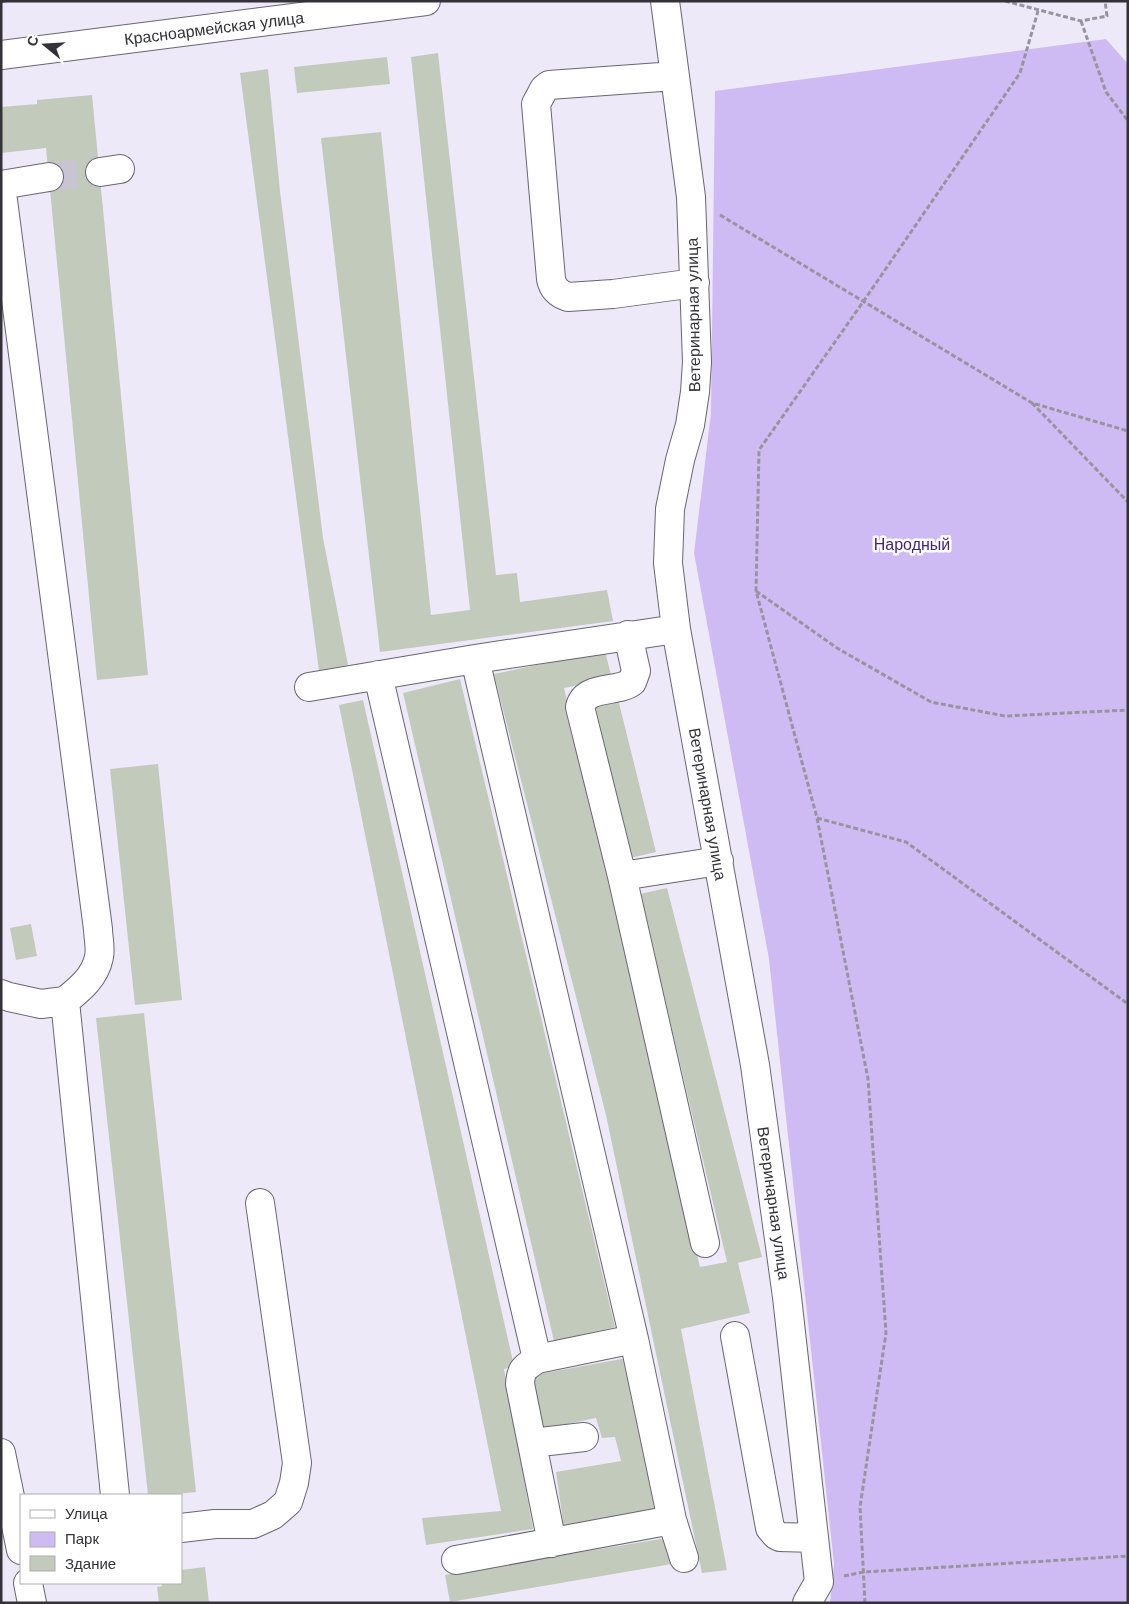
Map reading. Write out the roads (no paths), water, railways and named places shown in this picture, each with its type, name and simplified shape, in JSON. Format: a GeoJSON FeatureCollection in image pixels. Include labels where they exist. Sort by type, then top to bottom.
{"type":"FeatureCollection","features":[{"type":"Feature","properties":{"kind":"street","name":"Красноармейская улица"},"geometry":{"type":"LineString","coordinates":[[1,55],[426,1]]}},
{"type":"Feature","properties":{"kind":"street","name":"Ветеринарная улица"},"geometry":{"type":"LineString","coordinates":[[665,1],[691,197],[697,362],[690,425],[680,460],[670,518],[668,563],[676,629],[757,1074],[787,1297],[819,1582],[807,1603]]}},
{"type":"Feature","properties":{"kind":"street"},"geometry":{"type":"LineString","coordinates":[[675,76],[549,85],[540,95],[536,104],[551,279],[553,286],[568,297],[613,294],[695,283]]}},
{"type":"Feature","properties":{"kind":"street"},"geometry":{"type":"LineString","coordinates":[[1,994],[9,998],[41,1004],[65,1001],[79,990],[92,975],[99,956],[98,928],[1,185],[49,177]]}},
{"type":"Feature","properties":{"kind":"street"},"geometry":{"type":"LineString","coordinates":[[309,687],[474,659],[676,629]]}},
{"type":"Feature","properties":{"kind":"street"},"geometry":{"type":"LineString","coordinates":[[628,635],[636,671],[632,682],[589,694],[581,701],[580,707],[622,876],[705,1243]]}},
{"type":"Feature","properties":{"kind":"street"},"geometry":{"type":"LineString","coordinates":[[474,659],[634,1339],[672,1520],[684,1558]]}},
{"type":"Feature","properties":{"kind":"street"},"geometry":{"type":"LineString","coordinates":[[378,675],[537,1360]]}},
{"type":"Feature","properties":{"kind":"street"},"geometry":{"type":"LineString","coordinates":[[622,876],[719,861]]}},
{"type":"Feature","properties":{"kind":"street"},"geometry":{"type":"LineString","coordinates":[[65,1001],[115,1494]]}},
{"type":"Feature","properties":{"kind":"street"},"geometry":{"type":"LineString","coordinates":[[182,1528],[215,1524],[253,1524],[273,1515],[288,1502],[294,1483],[297,1463],[260,1203]]}},
{"type":"Feature","properties":{"kind":"street"},"geometry":{"type":"LineString","coordinates":[[734,1336],[770,1528],[780,1538],[814,1538]]}},
{"type":"Feature","properties":{"kind":"street"},"geometry":{"type":"LineString","coordinates":[[552,1543],[520,1384],[521,1372],[525,1367],[537,1360],[634,1339]]}},
{"type":"Feature","properties":{"kind":"street"},"geometry":{"type":"LineString","coordinates":[[532,1443],[584,1437]]}},
{"type":"Feature","properties":{"kind":"street"},"geometry":{"type":"LineString","coordinates":[[1,1453],[18,1521],[20,1540]]}},
{"type":"Feature","properties":{"kind":"street"},"geometry":{"type":"LineString","coordinates":[[456,1560],[672,1520]]}},
{"type":"Feature","properties":{"kind":"street"},"geometry":{"type":"LineString","coordinates":[[28,1584],[32,1603]]}},
{"type":"Feature","properties":{"kind":"tunnel"},"geometry":{"type":"LineString","coordinates":[[49,177],[100,172]]}},
{"type":"Feature","properties":{"kind":"park label","name":"Народный"},"geometry":{"type":"Point","coordinates":[912,544]}}]}
